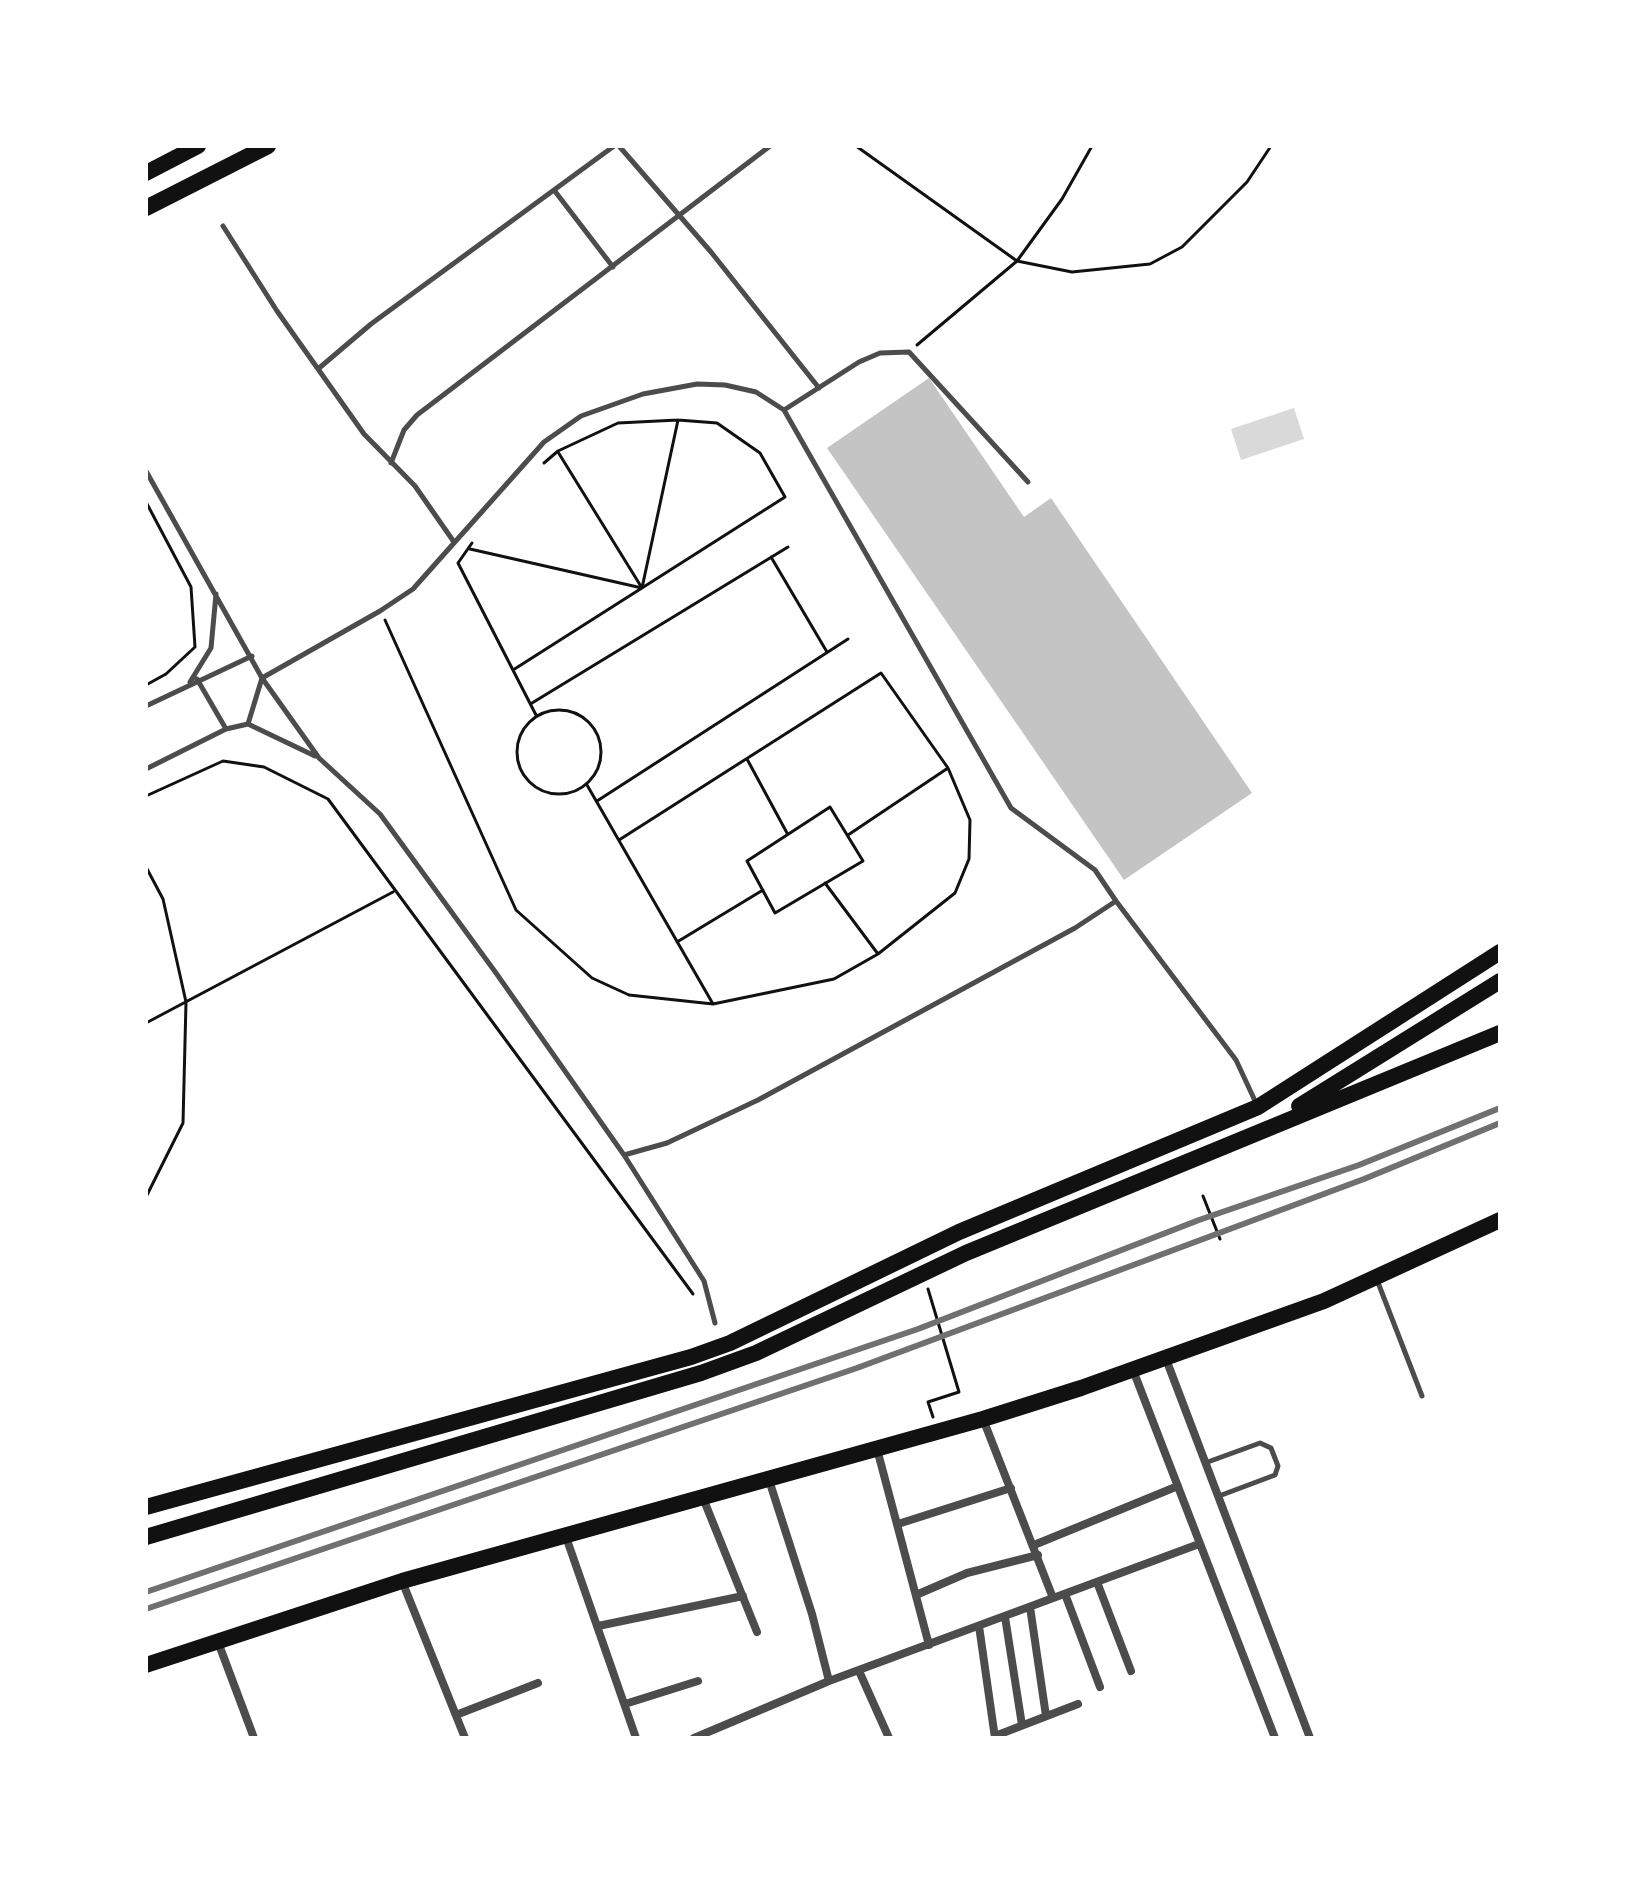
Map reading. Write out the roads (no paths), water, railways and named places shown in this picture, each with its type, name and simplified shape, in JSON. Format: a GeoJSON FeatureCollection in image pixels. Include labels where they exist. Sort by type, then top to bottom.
{"type":"FeatureCollection","features":[{"type":"Feature","properties":{"kind":"main road"},"geometry":{"type":"LineString","coordinates":[[146,173],[198,146]]}},
{"type":"Feature","properties":{"kind":"main road"},"geometry":{"type":"LineString","coordinates":[[146,208],[268,146]]}},
{"type":"Feature","properties":{"kind":"main road"},"geometry":{"type":"LineString","coordinates":[[146,1507],[691,1357],[768,1327],[959,1232],[1258,1107],[1500,952]]}},
{"type":"Feature","properties":{"kind":"main road"},"geometry":{"type":"LineString","coordinates":[[1267,1126],[1500,981]]}},
{"type":"Feature","properties":{"kind":"main road"},"geometry":{"type":"LineString","coordinates":[[146,1537],[671,1382],[756,1353],[966,1253],[1267,1126],[1500,1033]]}},
{"type":"Feature","properties":{"kind":"main road"},"geometry":{"type":"LineString","coordinates":[[146,1665],[402,1581],[983,1419],[1133,1370],[1377,1279],[1500,1220]]}},
{"type":"Feature","properties":{"kind":"street"},"geometry":{"type":"LineString","coordinates":[[1166,1359],[1310,1738]]}},
{"type":"Feature","properties":{"kind":"street"},"geometry":{"type":"LineString","coordinates":[[1133,1370],[1275,1738]]}},
{"type":"Feature","properties":{"kind":"street"},"geometry":{"type":"LineString","coordinates":[[983,1419],[1053,1598]]}},
{"type":"Feature","properties":{"kind":"street"},"geometry":{"type":"LineString","coordinates":[[877,1449],[929,1645]]}},
{"type":"Feature","properties":{"kind":"street"},"geometry":{"type":"LineString","coordinates":[[769,1480],[808,1600],[829,1681]]}},
{"type":"Feature","properties":{"kind":"street"},"geometry":{"type":"LineString","coordinates":[[1034,1545],[1178,1486]]}},
{"type":"Feature","properties":{"kind":"street"},"geometry":{"type":"LineString","coordinates":[[898,1524],[1011,1488]]}},
{"type":"Feature","properties":{"kind":"street"},"geometry":{"type":"LineString","coordinates":[[703,1498],[757,1632]]}},
{"type":"Feature","properties":{"kind":"street"},"geometry":{"type":"LineString","coordinates":[[566,1537],[636,1738]]}},
{"type":"Feature","properties":{"kind":"street"},"geometry":{"type":"LineString","coordinates":[[694,1738],[829,1681],[1199,1544]]}},
{"type":"Feature","properties":{"kind":"street"},"geometry":{"type":"LineString","coordinates":[[916,1595],[967,1573],[1038,1555]]}},
{"type":"Feature","properties":{"kind":"street"},"geometry":{"type":"LineString","coordinates":[[402,1581],[465,1738]]}},
{"type":"Feature","properties":{"kind":"street"},"geometry":{"type":"LineString","coordinates":[[1097,1582],[1131,1671]]}},
{"type":"Feature","properties":{"kind":"street"},"geometry":{"type":"LineString","coordinates":[[1065,1594],[1100,1687]]}},
{"type":"Feature","properties":{"kind":"street"},"geometry":{"type":"LineString","coordinates":[[598,1626],[743,1596]]}},
{"type":"Feature","properties":{"kind":"street"},"geometry":{"type":"LineString","coordinates":[[1030,1607],[1046,1716]]}},
{"type":"Feature","properties":{"kind":"street"},"geometry":{"type":"LineString","coordinates":[[1005,1617],[1022,1725]]}},
{"type":"Feature","properties":{"kind":"street"},"geometry":{"type":"LineString","coordinates":[[979,1626],[995,1737],[1078,1704]]}},
{"type":"Feature","properties":{"kind":"street"},"geometry":{"type":"LineString","coordinates":[[217,1641],[254,1738]]}},
{"type":"Feature","properties":{"kind":"street"},"geometry":{"type":"LineString","coordinates":[[859,1671],[889,1738]]}},
{"type":"Feature","properties":{"kind":"street"},"geometry":{"type":"LineString","coordinates":[[625,1704],[698,1681]]}},
{"type":"Feature","properties":{"kind":"street"},"geometry":{"type":"LineString","coordinates":[[456,1715],[538,1683]]}},
{"type":"Feature","properties":{"kind":"lane"},"geometry":{"type":"LineString","coordinates":[[318,369],[371,324],[617,146],[680,216],[819,388]]}},
{"type":"Feature","properties":{"kind":"lane"},"geometry":{"type":"LineString","coordinates":[[391,463],[404,430],[417,415],[770,146]]}},
{"type":"Feature","properties":{"kind":"lane"},"geometry":{"type":"LineString","coordinates":[[554,190],[613,267]]}},
{"type":"Feature","properties":{"kind":"lane"},"geometry":{"type":"LineString","coordinates":[[223,226],[364,434],[415,486],[454,542]]}},
{"type":"Feature","properties":{"kind":"lane"},"geometry":{"type":"LineString","coordinates":[[784,410],[880,353],[909,352],[1028,482]]}},
{"type":"Feature","properties":{"kind":"lane"},"geometry":{"type":"LineString","coordinates":[[248,724],[262,678],[413,589],[544,442],[581,416],[643,394],[697,384],[725,385],[756,392],[784,410],[1011,808],[1095,870],[1236,1060],[1258,1107]]}},
{"type":"Feature","properties":{"kind":"lane"},"geometry":{"type":"LineString","coordinates":[[146,471],[262,678],[319,758],[380,814],[624,1155],[704,1281],[715,1323]]}},
{"type":"Feature","properties":{"kind":"lane"},"geometry":{"type":"LineString","coordinates":[[190,683],[211,648],[216,593]]}},
{"type":"Feature","properties":{"kind":"lane"},"geometry":{"type":"LineString","coordinates":[[146,706],[197,679],[252,656]]}},
{"type":"Feature","properties":{"kind":"lane"},"geometry":{"type":"LineString","coordinates":[[197,679],[226,729]]}},
{"type":"Feature","properties":{"kind":"lane"},"geometry":{"type":"LineString","coordinates":[[146,769],[226,729],[248,724],[288,740],[319,758]]}},
{"type":"Feature","properties":{"kind":"lane"},"geometry":{"type":"LineString","coordinates":[[624,1155],[667,1143],[758,1100],[1075,928],[1116,901]]}},
{"type":"Feature","properties":{"kind":"lane"},"geometry":{"type":"LineString","coordinates":[[1377,1279],[1422,1396]]}},
{"type":"Feature","properties":{"kind":"lane"},"geometry":{"type":"LineString","coordinates":[[1205,1463],[1265,1442],[1278,1466],[1275,1475],[1218,1497]]}},
{"type":"Feature","properties":{"kind":"railway"},"geometry":{"type":"LineString","coordinates":[[146,1592],[918,1329],[1199,1220],[1359,1165],[1500,1108]]}},
{"type":"Feature","properties":{"kind":"railway"},"geometry":{"type":"LineString","coordinates":[[146,1609],[857,1368],[1364,1179],[1500,1123]]}}]}
